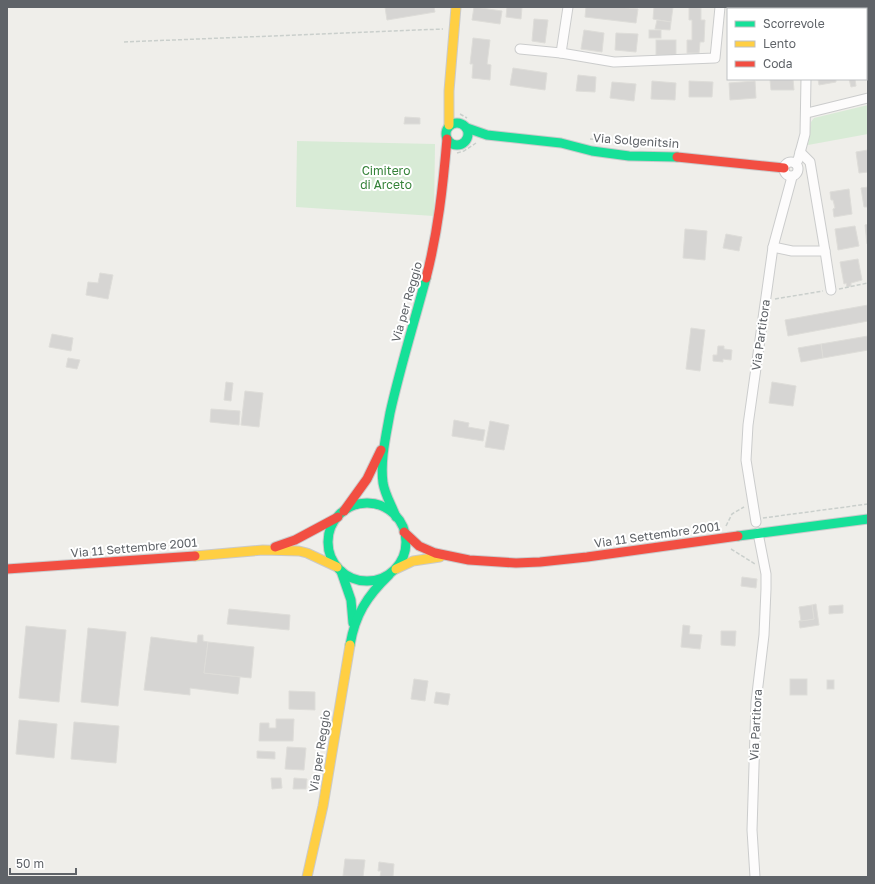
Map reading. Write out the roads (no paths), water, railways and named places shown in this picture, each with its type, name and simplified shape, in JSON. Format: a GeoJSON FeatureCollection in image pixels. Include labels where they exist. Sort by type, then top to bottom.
{"type":"FeatureCollection","features":[{"type":"Feature","properties":{"kind":"street","name":"Via per Reggio"},"geometry":{"type":"LineString","coordinates":[[396,517],[384,486],[384,444],[401,365],[432,256],[439,220],[445,165],[446,133],[449,125],[456,7]]}},
{"type":"Feature","properties":{"kind":"street"},"geometry":{"type":"LineString","coordinates":[[561,54],[568,7]]}},
{"type":"Feature","properties":{"kind":"street"},"geometry":{"type":"LineString","coordinates":[[520,49],[614,62],[715,58],[720,7]]}},
{"type":"Feature","properties":{"kind":"street","name":"Via Partitora"},"geometry":{"type":"LineString","coordinates":[[756,520],[746,460],[748,424],[773,247],[792,177],[797,174],[799,170],[795,163],[798,160],[805,134],[807,113],[806,80]]}},
{"type":"Feature","properties":{"kind":"street"},"geometry":{"type":"LineString","coordinates":[[807,113],[868,98]]}},
{"type":"Feature","properties":{"kind":"street"},"geometry":{"type":"LineString","coordinates":[[449,105],[459,122]]}},
{"type":"Feature","properties":{"kind":"street"},"geometry":{"type":"LineString","coordinates":[[449,125],[459,122],[464,124],[467,128]]}},
{"type":"Feature","properties":{"kind":"street","name":"Via per Reggio"},"geometry":{"type":"LineString","coordinates":[[445,165],[452,153],[469,134],[467,128]]}},
{"type":"Feature","properties":{"kind":"street","name":"Via Solgenitsin"},"geometry":{"type":"LineString","coordinates":[[467,128],[487,135],[561,143],[592,151],[622,155],[669,156],[784,168]]}},
{"type":"Feature","properties":{"kind":"street","name":"Via Solgenitsin"},"geometry":{"type":"LineString","coordinates":[[462,143],[487,135]]}},
{"type":"Feature","properties":{"kind":"street"},"geometry":{"type":"LineString","coordinates":[[447,139],[451,144],[462,143]]}},
{"type":"Feature","properties":{"kind":"street"},"geometry":{"type":"LineString","coordinates":[[800,152],[810,162],[831,290]]}},
{"type":"Feature","properties":{"kind":"street"},"geometry":{"type":"LineString","coordinates":[[792,177],[786,175],[784,168],[787,163],[795,163]]}},
{"type":"Feature","properties":{"kind":"street"},"geometry":{"type":"LineString","coordinates":[[773,247],[792,251],[825,251]]}},
{"type":"Feature","properties":{"kind":"street","name":"Via per Reggio"},"geometry":{"type":"LineString","coordinates":[[342,514],[367,479],[384,444]]}},
{"type":"Feature","properties":{"kind":"street","name":"Via 11 Settembre 2001"},"geometry":{"type":"LineString","coordinates":[[263,550],[295,540],[356,506],[368,504],[381,506],[396,517],[404,532],[406,544],[403,556],[397,567],[391,573]]}},
{"type":"Feature","properties":{"kind":"street"},"geometry":{"type":"LineString","coordinates":[[339,569],[331,555],[329,541],[332,528],[342,514]]}},
{"type":"Feature","properties":{"kind":"street","name":"Via 11 Settembre 2001"},"geometry":{"type":"LineString","coordinates":[[7,569],[263,550],[290,550],[303,552],[339,569],[350,577],[370,581],[380,579],[413,561],[425,558],[448,557],[506,564],[535,563],[868,519]]}},
{"type":"Feature","properties":{"kind":"street","name":"Via 11 Settembre 2001"},"geometry":{"type":"LineString","coordinates":[[404,532],[421,547],[431,552],[448,557]]}},
{"type":"Feature","properties":{"kind":"street","name":"Via Partitora"},"geometry":{"type":"LineString","coordinates":[[755,877],[752,830],[756,710],[764,635],[766,574],[758,533]]}},
{"type":"Feature","properties":{"kind":"street","name":"Via per Reggio"},"geometry":{"type":"LineString","coordinates":[[339,569],[351,600],[353,629]]}},
{"type":"Feature","properties":{"kind":"street","name":"Via per Reggio"},"geometry":{"type":"LineString","coordinates":[[307,877],[323,806],[353,629],[364,602],[375,587],[391,573]]}},
{"type":"Feature","properties":{"kind":"park label","name":"Cimitero di Arceto"},"geometry":{"type":"Point","coordinates":[386,178]}}]}
